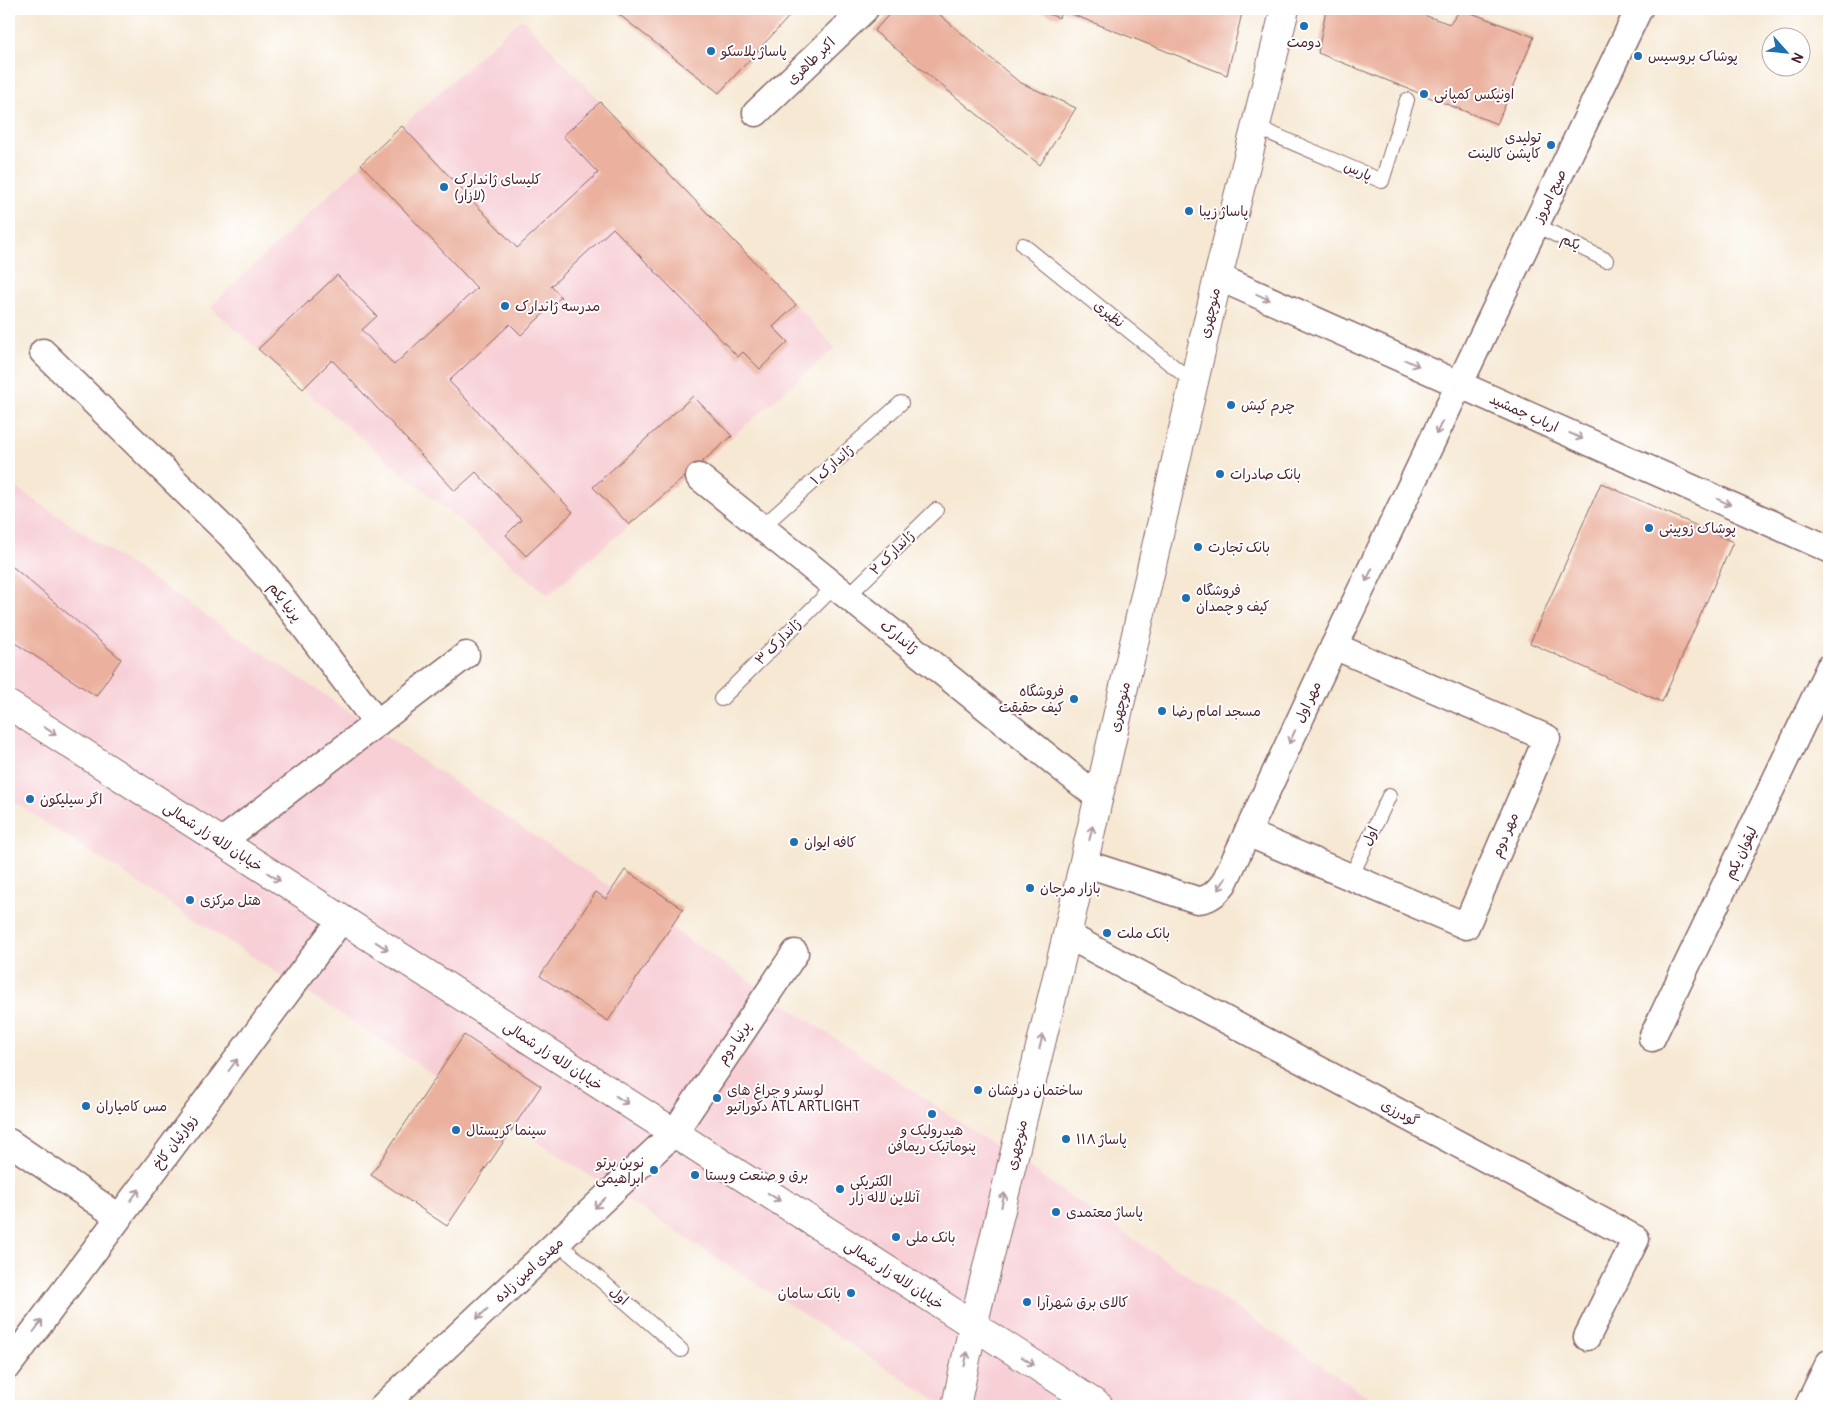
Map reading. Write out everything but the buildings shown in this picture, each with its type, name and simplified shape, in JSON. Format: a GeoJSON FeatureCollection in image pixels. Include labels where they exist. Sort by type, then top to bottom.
{"type":"FeatureCollection","features":[{"type":"Feature","properties":{"kind":"street","name":"اکبر طاهری"},"geometry":{"type":"LineString","coordinates":[[756,113],[865,9]]}},
{"type":"Feature","properties":{"kind":"street","name":"منوچهری"},"geometry":{"type":"LineString","coordinates":[[956,1406],[973,1326],[1084,863],[1218,277],[1285,9]]}},
{"type":"Feature","properties":{"kind":"street","name":"صبح امروز"},"geometry":{"type":"LineString","coordinates":[[1460,384],[1640,9]]}},
{"type":"Feature","properties":{"kind":"street","name":"ارباب جمشید"},"geometry":{"type":"LineString","coordinates":[[1218,277],[1829,549]]}},
{"type":"Feature","properties":{"kind":"street","name":"پرنیا یکم"},"geometry":{"type":"LineString","coordinates":[[43,352],[231,536],[265,575],[377,723]]}},
{"type":"Feature","properties":{"kind":"street","name":"مهر اول"},"geometry":{"type":"LineString","coordinates":[[1084,863],[1197,900],[1205,900],[1218,891],[1224,883],[1334,646],[1460,384]]}},
{"type":"Feature","properties":{"kind":"street","name":"ژاندارک"},"geometry":{"type":"LineString","coordinates":[[699,477],[1099,798]]}},
{"type":"Feature","properties":{"kind":"street","name":"مهر دوم"},"geometry":{"type":"LineString","coordinates":[[1247,833],[1466,926],[1547,738],[1334,646]]}},
{"type":"Feature","properties":{"kind":"street"},"geometry":{"type":"LineString","coordinates":[[221,842],[466,655]]}},
{"type":"Feature","properties":{"kind":"street","name":"لیقوان یکم"},"geometry":{"type":"LineString","coordinates":[[1652,1038],[1829,668]]}},
{"type":"Feature","properties":{"kind":"street","name":"خیابان لاله زار شمالی"},"geometry":{"type":"LineString","coordinates":[[9,705],[1099,1406]]}},
{"type":"Feature","properties":{"kind":"street","name":"زوارئیان کاخ"},"geometry":{"type":"LineString","coordinates":[[9,1364],[341,920]]}},
{"type":"Feature","properties":{"kind":"street","name":"گودرزی"},"geometry":{"type":"LineString","coordinates":[[1067,935],[1636,1240],[1587,1337]]}},
{"type":"Feature","properties":{"kind":"street","name":"پرنیا دوم"},"geometry":{"type":"LineString","coordinates":[[674,1133],[795,953]]}},
{"type":"Feature","properties":{"kind":"street","name":"مهدی امین زاده"},"geometry":{"type":"LineString","coordinates":[[383,1406],[674,1133]]}},
{"type":"Feature","properties":{"kind":"street"},"geometry":{"type":"LineString","coordinates":[[9,1142],[119,1217]]}},
{"type":"Feature","properties":{"kind":"street"},"geometry":{"type":"LineString","coordinates":[[1808,1406],[1829,1363]]}},
{"type":"Feature","properties":{"kind":"lane","name":"پارس"},"geometry":{"type":"LineString","coordinates":[[1256,127],[1382,181],[1407,100]]}},
{"type":"Feature","properties":{"kind":"lane","name":"یکم"},"geometry":{"type":"LineString","coordinates":[[1536,225],[1606,260]]}},
{"type":"Feature","properties":{"kind":"lane","name":"نظیری"},"geometry":{"type":"LineString","coordinates":[[1023,245],[1194,383]]}},
{"type":"Feature","properties":{"kind":"lane","name":"ژاندارک ۱"},"geometry":{"type":"LineString","coordinates":[[762,527],[901,403]]}},
{"type":"Feature","properties":{"kind":"lane","name":"ژاندارک ۲"},"geometry":{"type":"LineString","coordinates":[[841,591],[936,510]]}},
{"type":"Feature","properties":{"kind":"lane","name":"ژاندارک ۳"},"geometry":{"type":"LineString","coordinates":[[721,699],[841,591]]}},
{"type":"Feature","properties":{"kind":"lane","name":"اول"},"geometry":{"type":"LineString","coordinates":[[1351,877],[1389,796]]}},
{"type":"Feature","properties":{"kind":"lane","name":"اول"},"geometry":{"type":"LineString","coordinates":[[558,1243],[681,1350]]}},
{"type":"Feature","properties":{"kind":"shaded area","name":"مدرسه ژاندارک"},"geometry":{"type":"Polygon","coordinates":[[[522,18],[835,348],[548,595],[303,389],[210,307],[402,126],[522,18]]]}},
{"type":"Feature","properties":{"kind":"shaded area"},"geometry":{"type":"Polygon","coordinates":[[[9,483],[1382,1406],[945,1406],[9,799],[9,483]]]}},
{"type":"Feature","properties":{"kind":"place","name":"دومت"},"geometry":{"type":"Point","coordinates":[1304,26]}},
{"type":"Feature","properties":{"kind":"place","name":"پاساژ پلاسکو"},"geometry":{"type":"Point","coordinates":[711,51]}},
{"type":"Feature","properties":{"kind":"place","name":"پوشاک بروسیس"},"geometry":{"type":"Point","coordinates":[1638,56]}},
{"type":"Feature","properties":{"kind":"place","name":"اونیکس کمپانی"},"geometry":{"type":"Point","coordinates":[1424,94]}},
{"type":"Feature","properties":{"kind":"place","name":"تولیدی کاپشن کالینت"},"geometry":{"type":"Point","coordinates":[1551,145]}},
{"type":"Feature","properties":{"kind":"place","name":"کلیسای ژاندارک (لازار)"},"geometry":{"type":"Point","coordinates":[444,187]}},
{"type":"Feature","properties":{"kind":"place","name":"پاساژ زیبا"},"geometry":{"type":"Point","coordinates":[1189,211]}},
{"type":"Feature","properties":{"kind":"place","name":"مدرسه ژاندارک"},"geometry":{"type":"Point","coordinates":[505,306]}},
{"type":"Feature","properties":{"kind":"place","name":"چرم کیش"},"geometry":{"type":"Point","coordinates":[1231,405]}},
{"type":"Feature","properties":{"kind":"place","name":"بانک صادرات"},"geometry":{"type":"Point","coordinates":[1220,474]}},
{"type":"Feature","properties":{"kind":"place","name":"پوشاک زوپینی"},"geometry":{"type":"Point","coordinates":[1649,528]}},
{"type":"Feature","properties":{"kind":"place","name":"بانک تجارت"},"geometry":{"type":"Point","coordinates":[1198,547]}},
{"type":"Feature","properties":{"kind":"place","name":"فروشگاه کیف و چمدان"},"geometry":{"type":"Point","coordinates":[1186,598]}},
{"type":"Feature","properties":{"kind":"place","name":"فروشگاه کیف حقیقت"},"geometry":{"type":"Point","coordinates":[1074,699]}},
{"type":"Feature","properties":{"kind":"place","name":"مسجد امام رضا"},"geometry":{"type":"Point","coordinates":[1162,711]}},
{"type":"Feature","properties":{"kind":"place","name":"اگر سیلیکون"},"geometry":{"type":"Point","coordinates":[30,799]}},
{"type":"Feature","properties":{"kind":"place","name":"کافه ایوان"},"geometry":{"type":"Point","coordinates":[794,842]}},
{"type":"Feature","properties":{"kind":"place","name":"بازار مرجان"},"geometry":{"type":"Point","coordinates":[1030,888]}},
{"type":"Feature","properties":{"kind":"place","name":"هتل مرکزی"},"geometry":{"type":"Point","coordinates":[190,900]}},
{"type":"Feature","properties":{"kind":"place","name":"بانک ملت"},"geometry":{"type":"Point","coordinates":[1107,933]}},
{"type":"Feature","properties":{"kind":"place","name":"ساختمان درفشان"},"geometry":{"type":"Point","coordinates":[978,1090]}},
{"type":"Feature","properties":{"kind":"place","name":"لوستر و چراغ های دکوراتیو ATL ARTLIGHT"},"geometry":{"type":"Point","coordinates":[717,1098]}},
{"type":"Feature","properties":{"kind":"place","name":"مس کامیاران"},"geometry":{"type":"Point","coordinates":[86,1106]}},
{"type":"Feature","properties":{"kind":"place","name":"هیدرولیک و پنوماتیک ریمافن"},"geometry":{"type":"Point","coordinates":[932,1114]}},
{"type":"Feature","properties":{"kind":"place","name":"سینما کریستال"},"geometry":{"type":"Point","coordinates":[456,1130]}},
{"type":"Feature","properties":{"kind":"place","name":"پاساژ ۱۱۸"},"geometry":{"type":"Point","coordinates":[1066,1139]}},
{"type":"Feature","properties":{"kind":"place","name":"نوین پرتو ابراهیمی"},"geometry":{"type":"Point","coordinates":[654,1170]}},
{"type":"Feature","properties":{"kind":"place","name":"برق و صنعت ویستا"},"geometry":{"type":"Point","coordinates":[695,1175]}},
{"type":"Feature","properties":{"kind":"place","name":"الکتریکی آنلاین لاله زار"},"geometry":{"type":"Point","coordinates":[840,1189]}},
{"type":"Feature","properties":{"kind":"place","name":"پاساژ معتمدی"},"geometry":{"type":"Point","coordinates":[1056,1212]}},
{"type":"Feature","properties":{"kind":"place","name":"بانک ملی"},"geometry":{"type":"Point","coordinates":[896,1237]}},
{"type":"Feature","properties":{"kind":"place","name":"بانک سامان"},"geometry":{"type":"Point","coordinates":[851,1293]}},
{"type":"Feature","properties":{"kind":"place","name":"کالای برق شهرآرا"},"geometry":{"type":"Point","coordinates":[1027,1302]}}]}
